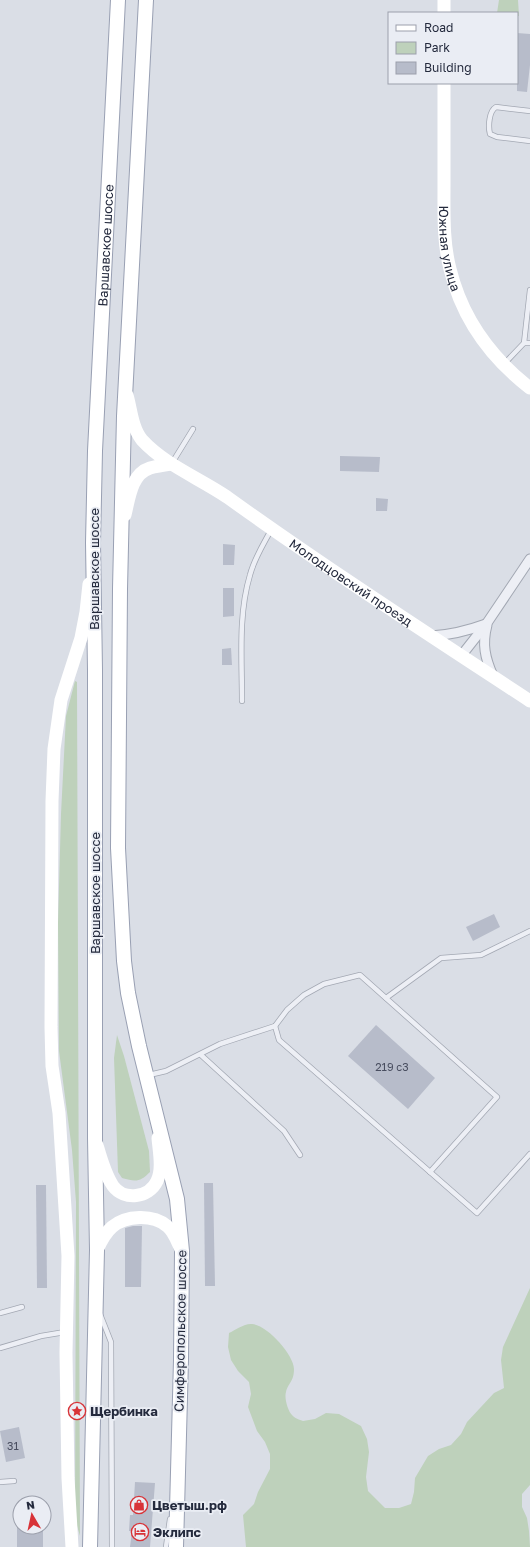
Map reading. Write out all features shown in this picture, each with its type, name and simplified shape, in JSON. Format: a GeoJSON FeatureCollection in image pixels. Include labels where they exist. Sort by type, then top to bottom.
{"type":"FeatureCollection","features":[{"type":"Feature","properties":{"kind":"main road","name":"Варшавское шоссе"},"geometry":{"type":"LineString","coordinates":[[95,1138],[95,670],[93,543],[95,451],[118,0]]}},
{"type":"Feature","properties":{"kind":"main road","name":"Варшавское шоссе"},"geometry":{"type":"LineString","coordinates":[[146,0],[126,392],[121,528],[118,848],[124,961],[128,993],[147,1075]]}},
{"type":"Feature","properties":{"kind":"main road","name":"Симферопольское шоссе"},"geometry":{"type":"LineString","coordinates":[[147,1075],[177,1199],[182,1251],[181,1360],[176,1482],[176,1547]]}},
{"type":"Feature","properties":{"kind":"main road"},"geometry":{"type":"LineString","coordinates":[[90,1547],[97,1250],[95,1138]]}},
{"type":"Feature","properties":{"kind":"street"},"geometry":{"type":"LineString","coordinates":[[444,0],[444,12]]}},
{"type":"Feature","properties":{"kind":"street","name":"Южная улица"},"geometry":{"type":"LineString","coordinates":[[444,84],[444,230],[449,268],[461,303],[475,330],[503,365],[530,388]]}},
{"type":"Feature","properties":{"kind":"street","name":"Молодцовский проезд"},"geometry":{"type":"LineString","coordinates":[[126,392],[137,432],[142,440],[171,464],[224,495],[271,529],[530,701]]}},
{"type":"Feature","properties":{"kind":"street"},"geometry":{"type":"LineString","coordinates":[[121,528],[134,484],[138,477],[143,471],[149,468],[171,464]]}},
{"type":"Feature","properties":{"kind":"street"},"geometry":{"type":"LineString","coordinates":[[72,1547],[68,1478],[66,1332],[68,1256],[61,1140],[52,1066],[51,1034],[50,960],[52,801],[54,749],[57,724],[61,700],[81,638],[86,612],[93,543]]}},
{"type":"Feature","properties":{"kind":"street"},"geometry":{"type":"LineString","coordinates":[[462,656],[487,624],[530,559]]}},
{"type":"Feature","properties":{"kind":"street"},"geometry":{"type":"LineString","coordinates":[[431,636],[461,633],[487,624]]}},
{"type":"Feature","properties":{"kind":"street"},"geometry":{"type":"LineString","coordinates":[[487,624],[484,635],[484,653],[494,677]]}},
{"type":"Feature","properties":{"kind":"street"},"geometry":{"type":"LineString","coordinates":[[95,1138],[106,1171],[113,1186],[120,1193],[136,1196],[143,1194],[157,1182],[160,1171],[158,1117]]}},
{"type":"Feature","properties":{"kind":"street"},"geometry":{"type":"LineString","coordinates":[[97,1250],[103,1236],[113,1226],[130,1218],[152,1218],[168,1227],[182,1251]]}},
{"type":"Feature","properties":{"kind":"lane"},"geometry":{"type":"LineString","coordinates":[[530,111],[496,107],[491,112],[489,130],[490,134],[497,137],[530,141]]}},
{"type":"Feature","properties":{"kind":"lane"},"geometry":{"type":"LineString","coordinates":[[503,365],[524,343],[530,290]]}},
{"type":"Feature","properties":{"kind":"lane"},"geometry":{"type":"LineString","coordinates":[[524,343],[530,343]]}},
{"type":"Feature","properties":{"kind":"lane"},"geometry":{"type":"LineString","coordinates":[[171,464],[193,429]]}},
{"type":"Feature","properties":{"kind":"lane"},"geometry":{"type":"LineString","coordinates":[[242,701],[242,619],[245,597],[250,574],[271,529]]}},
{"type":"Feature","properties":{"kind":"lane"},"geometry":{"type":"LineString","coordinates":[[386,998],[441,958],[481,955],[530,931]]}},
{"type":"Feature","properties":{"kind":"lane"},"geometry":{"type":"LineString","coordinates":[[147,1075],[166,1071],[220,1044],[275,1026],[287,1010],[304,995],[324,984],[360,975],[497,1097],[430,1172]]}},
{"type":"Feature","properties":{"kind":"lane"},"geometry":{"type":"LineString","coordinates":[[275,1026],[279,1040],[477,1213],[530,1154]]}},
{"type":"Feature","properties":{"kind":"lane"},"geometry":{"type":"LineString","coordinates":[[201,1054],[284,1131],[300,1155]]}},
{"type":"Feature","properties":{"kind":"lane"},"geometry":{"type":"LineString","coordinates":[[95,1301],[111,1342],[112,1547]]}},
{"type":"Feature","properties":{"kind":"lane"},"geometry":{"type":"LineString","coordinates":[[0,1313],[22,1307]]}},
{"type":"Feature","properties":{"kind":"lane"},"geometry":{"type":"LineString","coordinates":[[0,1348],[56,1332],[66,1332]]}},
{"type":"Feature","properties":{"kind":"lane"},"geometry":{"type":"LineString","coordinates":[[0,1482],[14,1481]]}},
{"type":"Feature","properties":{"kind":"lane"},"geometry":{"type":"LineString","coordinates":[[166,1547],[176,1482]]}},
{"type":"Feature","properties":{"kind":"green space"},"geometry":{"type":"Polygon","coordinates":[[[499,0],[518,0],[519,16],[518,12],[497,12],[499,0]]]}},
{"type":"Feature","properties":{"kind":"green space"},"geometry":{"type":"Polygon","coordinates":[[[75,681],[77,682],[80,1536],[75,1519],[76,1202],[72,1150],[59,1051],[58,923],[61,814],[66,716],[75,681]]]}},
{"type":"Feature","properties":{"kind":"green space"},"geometry":{"type":"Polygon","coordinates":[[[117,1035],[149,1151],[150,1172],[138,1180],[122,1178],[118,1172],[114,1058],[117,1035]]]}},
{"type":"Feature","properties":{"kind":"green space"},"geometry":{"type":"Polygon","coordinates":[[[530,1288],[530,1485],[522,1494],[522,1507],[527,1518],[530,1547],[246,1547],[243,1515],[254,1504],[258,1492],[270,1469],[270,1454],[265,1442],[257,1431],[248,1407],[251,1394],[249,1382],[238,1371],[231,1360],[228,1347],[229,1333],[240,1327],[252,1324],[265,1329],[285,1349],[290,1356],[294,1369],[292,1380],[287,1389],[286,1401],[288,1408],[294,1417],[303,1421],[315,1419],[326,1413],[339,1414],[361,1426],[367,1439],[369,1452],[366,1477],[368,1491],[385,1508],[399,1508],[411,1504],[415,1478],[428,1456],[439,1449],[451,1445],[461,1434],[467,1422],[494,1393],[504,1388],[501,1360],[503,1347],[530,1288]]]}},
{"type":"Feature","properties":{"kind":"building"},"geometry":{"type":"Polygon","coordinates":[[[518,33],[530,34],[530,65],[527,92],[517,91],[518,33]]]}},
{"type":"Feature","properties":{"kind":"building"},"geometry":{"type":"Polygon","coordinates":[[[340,456],[380,457],[379,472],[340,471],[340,456]]]}},
{"type":"Feature","properties":{"kind":"building"},"geometry":{"type":"Polygon","coordinates":[[[376,498],[388,499],[387,511],[376,511],[376,498]]]}},
{"type":"Feature","properties":{"kind":"building"},"geometry":{"type":"Polygon","coordinates":[[[223,544],[235,545],[234,565],[223,565],[223,544]]]}},
{"type":"Feature","properties":{"kind":"building"},"geometry":{"type":"Polygon","coordinates":[[[223,588],[234,588],[234,616],[223,617],[223,588]]]}},
{"type":"Feature","properties":{"kind":"building"},"geometry":{"type":"Polygon","coordinates":[[[231,648],[232,665],[222,665],[222,649],[231,648]]]}},
{"type":"Feature","properties":{"kind":"building"},"geometry":{"type":"Polygon","coordinates":[[[494,914],[500,927],[473,941],[466,927],[494,914]]]}},
{"type":"Feature","properties":{"kind":"building"},"geometry":{"type":"Polygon","coordinates":[[[376,1025],[435,1078],[408,1109],[348,1056],[376,1025]]]}},
{"type":"Feature","properties":{"kind":"building"},"geometry":{"type":"Polygon","coordinates":[[[204,1183],[213,1183],[215,1286],[205,1286],[204,1183]]]}},
{"type":"Feature","properties":{"kind":"building"},"geometry":{"type":"Polygon","coordinates":[[[36,1185],[46,1185],[47,1288],[37,1288],[36,1185]]]}},
{"type":"Feature","properties":{"kind":"building"},"geometry":{"type":"Polygon","coordinates":[[[142,1226],[141,1287],[125,1287],[125,1228],[142,1226]]]}},
{"type":"Feature","properties":{"kind":"building"},"geometry":{"type":"Polygon","coordinates":[[[19,1427],[25,1458],[6,1462],[0,1431],[19,1427]]]}},
{"type":"Feature","properties":{"kind":"building"},"geometry":{"type":"Polygon","coordinates":[[[135,1482],[155,1483],[150,1547],[130,1547],[132,1531],[129,1531],[130,1515],[133,1515],[135,1482]]]}},
{"type":"Feature","properties":{"kind":"building"},"geometry":{"type":"Polygon","coordinates":[[[17,1535],[43,1535],[43,1547],[17,1547],[17,1535]]]}},
{"type":"Feature","properties":{"kind":"place","name":"Щербинка"},"geometry":{"type":"Point","coordinates":[77,1411]}},
{"type":"Feature","properties":{"kind":"place","name":"Цветыш.рф"},"geometry":{"type":"Point","coordinates":[139,1505]}},
{"type":"Feature","properties":{"kind":"place","name":"Эклипс"},"geometry":{"type":"Point","coordinates":[140,1532]}}]}
